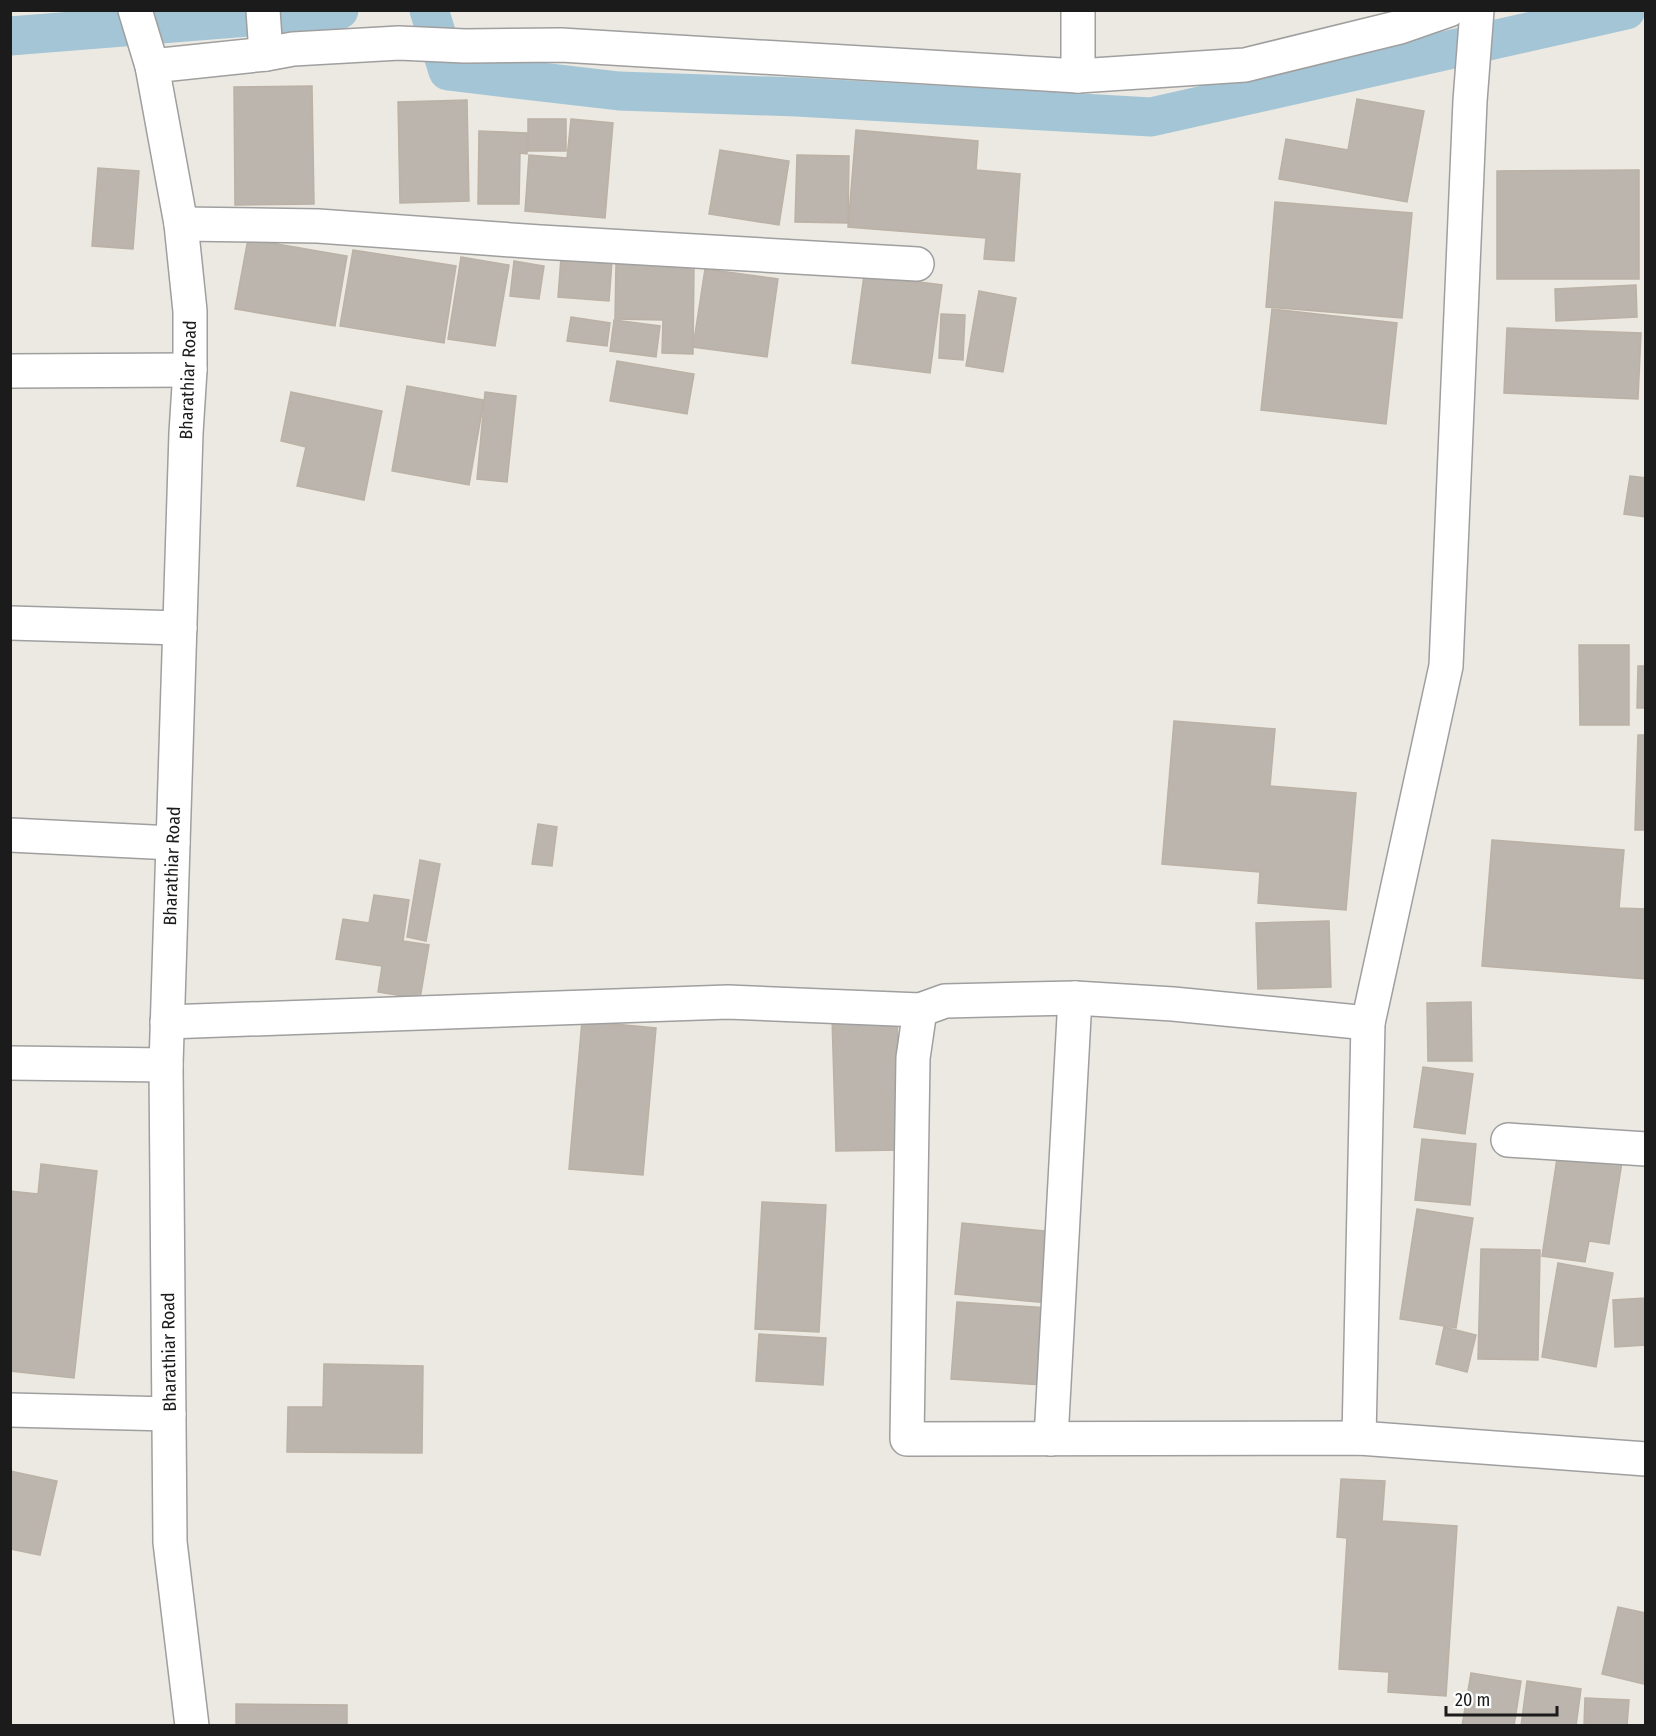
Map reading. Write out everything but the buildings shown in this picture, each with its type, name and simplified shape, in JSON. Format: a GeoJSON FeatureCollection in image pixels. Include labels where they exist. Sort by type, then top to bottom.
{"type":"FeatureCollection","features":[{"type":"Feature","properties":{"kind":"street","name":"Bharathiar Road"},"geometry":{"type":"LineString","coordinates":[[135,10],[151,65],[181,224],[190,311],[190,370],[186,433],[166,1065],[170,1542],[192,1725]]}},
{"type":"Feature","properties":{"kind":"street"},"geometry":{"type":"LineString","coordinates":[[263,10],[266,52]]}},
{"type":"Feature","properties":{"kind":"street"},"geometry":{"type":"LineString","coordinates":[[1078,10],[1078,76]]}},
{"type":"Feature","properties":{"kind":"street"},"geometry":{"type":"LineString","coordinates":[[151,65],[293,49],[399,43],[465,46],[561,45],[1078,76],[1245,65],[1400,19],[1449,10]]}},
{"type":"Feature","properties":{"kind":"street"},"geometry":{"type":"LineString","coordinates":[[1359,1438],[1368,1023],[1446,666],[1470,101],[1477,10]]}},
{"type":"Feature","properties":{"kind":"street"},"geometry":{"type":"LineString","coordinates":[[181,224],[318,226],[540,242],[917,264]]}},
{"type":"Feature","properties":{"kind":"street"},"geometry":{"type":"LineString","coordinates":[[10,371],[190,370]]}},
{"type":"Feature","properties":{"kind":"street"},"geometry":{"type":"LineString","coordinates":[[10,623],[180,628]]}},
{"type":"Feature","properties":{"kind":"street"},"geometry":{"type":"LineString","coordinates":[[10,835],[173,843]]}},
{"type":"Feature","properties":{"kind":"street"},"geometry":{"type":"LineString","coordinates":[[167,1022],[728,1002],[920,1010],[945,1001],[1075,998],[1173,1004],[1368,1023]]}},
{"type":"Feature","properties":{"kind":"street"},"geometry":{"type":"LineString","coordinates":[[1051,1439],[1075,998]]}},
{"type":"Feature","properties":{"kind":"street"},"geometry":{"type":"LineString","coordinates":[[920,1010],[913,1058],[907,1439],[1359,1438],[1646,1459]]}},
{"type":"Feature","properties":{"kind":"street"},"geometry":{"type":"LineString","coordinates":[[10,1063],[166,1065]]}},
{"type":"Feature","properties":{"kind":"street"},"geometry":{"type":"LineString","coordinates":[[1508,1140],[1646,1149]]}},
{"type":"Feature","properties":{"kind":"street"},"geometry":{"type":"LineString","coordinates":[[10,1410],[169,1414]]}},
{"type":"Feature","properties":{"kind":"waterway"},"geometry":{"type":"LineString","coordinates":[[10,36],[339,10]]}},
{"type":"Feature","properties":{"kind":"waterway"},"geometry":{"type":"LineString","coordinates":[[429,10],[448,71],[619,91],[797,97],[1151,117],[1626,10]]}}]}
